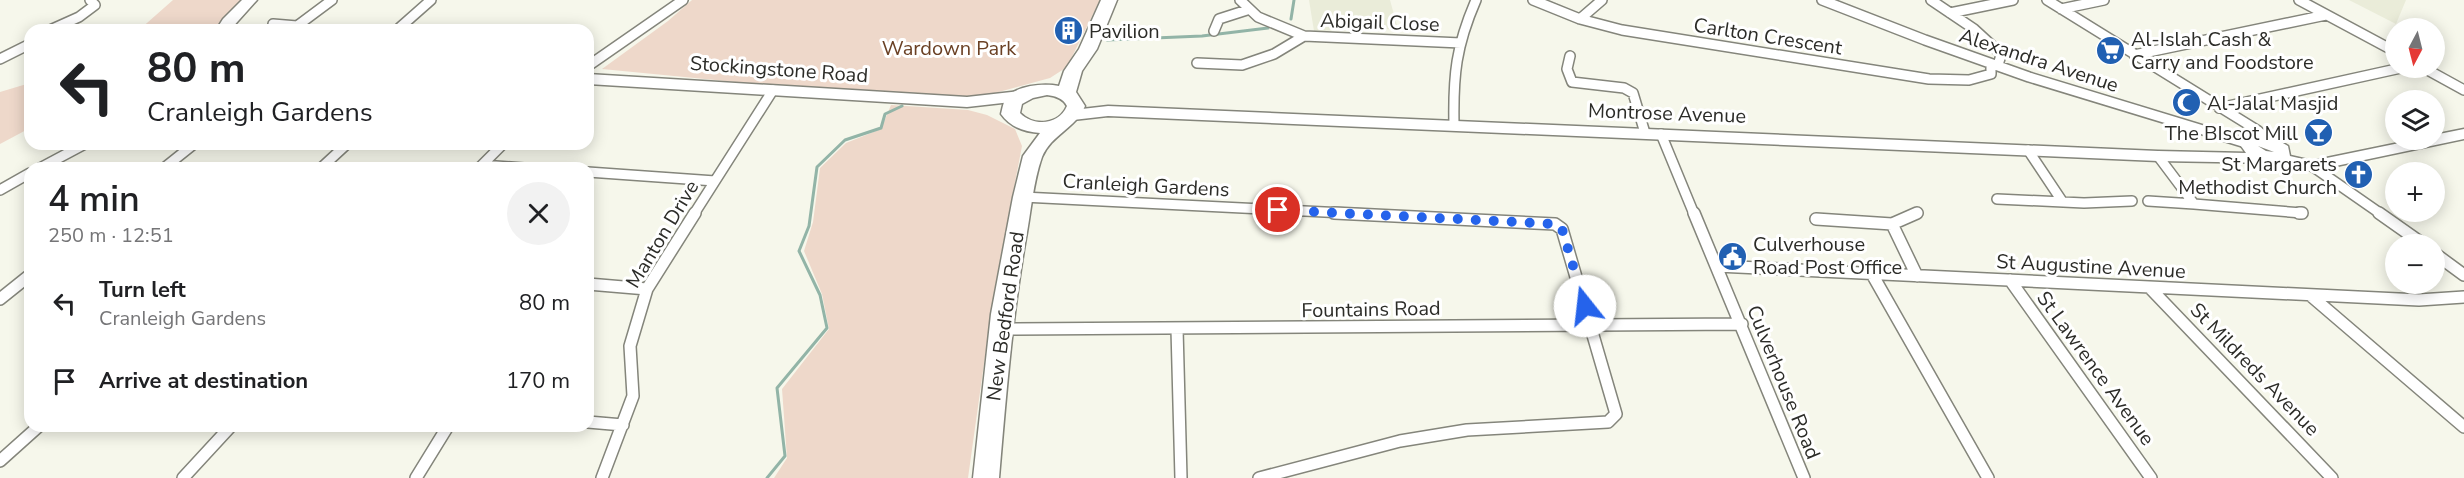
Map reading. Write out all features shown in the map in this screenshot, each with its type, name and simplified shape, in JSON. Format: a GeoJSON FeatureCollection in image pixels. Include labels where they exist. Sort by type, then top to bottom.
{"type":"FeatureCollection","features":[{"type":"Feature","properties":{"kind":"highway","name":"New Bedford Road"},"geometry":{"type":"LineString","coordinates":[[986,478],[1000,329],[1023,197],[1033,156],[1069,108],[1073,71],[1088,48],[1109,0]]}},
{"type":"Feature","properties":{"kind":"highway","name":"New Bedford Road"},"geometry":{"type":"LineString","coordinates":[[1028,93],[1073,71]]}},
{"type":"Feature","properties":{"kind":"highway"},"geometry":{"type":"LineString","coordinates":[[1057,91],[1069,108],[1044,127],[1020,122],[1010,114],[1010,107],[1028,93],[1057,91]]}},
{"type":"Feature","properties":{"kind":"highway","name":"New Bedford Road"},"geometry":{"type":"LineString","coordinates":[[1020,122],[1033,156]]}},
{"type":"Feature","properties":{"kind":"main road"},"geometry":{"type":"LineString","coordinates":[[227,24],[250,0]]}},
{"type":"Feature","properties":{"kind":"main road","name":"Stockingstone Road"},"geometry":{"type":"LineString","coordinates":[[594,79],[967,102],[1028,93]]}},
{"type":"Feature","properties":{"kind":"main road","name":"Stockingstone Road"},"geometry":{"type":"LineString","coordinates":[[967,102],[1020,122]]}},
{"type":"Feature","properties":{"kind":"main road","name":"Montrose Avenue"},"geometry":{"type":"LineString","coordinates":[[1069,108],[2158,156],[2224,158],[2275,152],[2312,166],[2464,134]]}},
{"type":"Feature","properties":{"kind":"main road"},"geometry":{"type":"LineString","coordinates":[[2249,144],[2257,153],[2275,152]]}},
{"type":"Feature","properties":{"kind":"main road","name":"Montrose Avenue"},"geometry":{"type":"LineString","coordinates":[[2224,158],[2249,144]]}},
{"type":"Feature","properties":{"kind":"street"},"geometry":{"type":"LineString","coordinates":[[63,24],[79,17],[94,5],[90,0]]}},
{"type":"Feature","properties":{"kind":"street"},"geometry":{"type":"LineString","coordinates":[[300,24],[332,0]]}},
{"type":"Feature","properties":{"kind":"street"},"geometry":{"type":"LineString","coordinates":[[404,24],[431,0]]}},
{"type":"Feature","properties":{"kind":"street"},"geometry":{"type":"LineString","coordinates":[[594,62],[683,0]]}},
{"type":"Feature","properties":{"kind":"street"},"geometry":{"type":"LineString","coordinates":[[1454,125],[1453,85],[1461,43],[1476,0]]}},
{"type":"Feature","properties":{"kind":"street","name":"Carlton Crescent"},"geometry":{"type":"LineString","coordinates":[[1533,0],[1580,19],[1654,37],[1929,79],[1985,78],[1991,74],[1995,64]]}},
{"type":"Feature","properties":{"kind":"street"},"geometry":{"type":"LineString","coordinates":[[1580,19],[1602,0]]}},
{"type":"Feature","properties":{"kind":"street","name":"Alexandra Avenue"},"geometry":{"type":"LineString","coordinates":[[1822,0],[2029,77],[2249,144]]}},
{"type":"Feature","properties":{"kind":"street"},"geometry":{"type":"LineString","coordinates":[[1931,0],[1998,51],[2001,55],[1995,64]]}},
{"type":"Feature","properties":{"kind":"street"},"geometry":{"type":"LineString","coordinates":[[1950,13],[2013,0]]}},
{"type":"Feature","properties":{"kind":"street"},"geometry":{"type":"LineString","coordinates":[[2047,0],[2239,120],[2275,152]]}},
{"type":"Feature","properties":{"kind":"street"},"geometry":{"type":"LineString","coordinates":[[2061,9],[2104,0]]}},
{"type":"Feature","properties":{"kind":"street"},"geometry":{"type":"LineString","coordinates":[[2299,0],[2385,46]]}},
{"type":"Feature","properties":{"kind":"street"},"geometry":{"type":"LineString","coordinates":[[1229,2],[1240,1],[1247,10],[1287,31],[1304,36]]}},
{"type":"Feature","properties":{"kind":"street"},"geometry":{"type":"LineString","coordinates":[[1214,31],[1219,19],[1247,10]]}},
{"type":"Feature","properties":{"kind":"street"},"geometry":{"type":"LineString","coordinates":[[2134,55],[2326,15]]}},
{"type":"Feature","properties":{"kind":"street","name":"Abigail Close"},"geometry":{"type":"LineString","coordinates":[[1197,63],[1242,65],[1274,54],[1304,36],[1461,43]]}},
{"type":"Feature","properties":{"kind":"street"},"geometry":{"type":"LineString","coordinates":[[0,60],[24,47]]}},
{"type":"Feature","properties":{"kind":"street","name":"Culverhouse Road"},"geometry":{"type":"LineString","coordinates":[[1570,56],[1567,62],[1568,75],[1572,82],[1624,88],[1633,93],[1717,266],[1804,478]]}},
{"type":"Feature","properties":{"kind":"street"},"geometry":{"type":"LineString","coordinates":[[2219,108],[2385,72]]}},
{"type":"Feature","properties":{"kind":"street"},"geometry":{"type":"LineString","coordinates":[[2442,78],[2464,90]]}},
{"type":"Feature","properties":{"kind":"street"},"geometry":{"type":"LineString","coordinates":[[2451,83],[2464,79]]}},
{"type":"Feature","properties":{"kind":"street","name":"Manton Drive"},"geometry":{"type":"LineString","coordinates":[[602,478],[633,396],[630,346],[647,289],[773,90]]}},
{"type":"Feature","properties":{"kind":"street"},"geometry":{"type":"LineString","coordinates":[[2239,120],[2249,144]]}},
{"type":"Feature","properties":{"kind":"street"},"geometry":{"type":"LineString","coordinates":[[51,162],[74,150]]}},
{"type":"Feature","properties":{"kind":"street"},"geometry":{"type":"LineString","coordinates":[[172,162],[186,150]]}},
{"type":"Feature","properties":{"kind":"street"},"geometry":{"type":"LineString","coordinates":[[328,162],[340,150]]}},
{"type":"Feature","properties":{"kind":"street"},"geometry":{"type":"LineString","coordinates":[[486,162],[497,150]]}},
{"type":"Feature","properties":{"kind":"street"},"geometry":{"type":"LineString","coordinates":[[2028,150],[2062,201]]}},
{"type":"Feature","properties":{"kind":"street"},"geometry":{"type":"LineString","coordinates":[[2158,156],[2194,204]]}},
{"type":"Feature","properties":{"kind":"street"},"geometry":{"type":"LineString","coordinates":[[2312,166],[2409,234]]}},
{"type":"Feature","properties":{"kind":"street"},"geometry":{"type":"LineString","coordinates":[[594,172],[715,181]]}},
{"type":"Feature","properties":{"kind":"street"},"geometry":{"type":"LineString","coordinates":[[0,190],[24,176]]}},
{"type":"Feature","properties":{"kind":"street","name":"Cranleigh Gardens"},"geometry":{"type":"LineString","coordinates":[[1023,197],[1555,224],[1562,229],[1616,414],[1608,422],[1467,430],[1400,441],[1259,478]]}},
{"type":"Feature","properties":{"kind":"street"},"geometry":{"type":"LineString","coordinates":[[1997,198],[2084,202],[2132,201]]}},
{"type":"Feature","properties":{"kind":"street"},"geometry":{"type":"LineString","coordinates":[[2148,201],[2302,213]]}},
{"type":"Feature","properties":{"kind":"street"},"geometry":{"type":"LineString","coordinates":[[1816,219],[1892,224],[1917,213]]}},
{"type":"Feature","properties":{"kind":"street"},"geometry":{"type":"LineString","coordinates":[[1892,224],[1917,276]]}},
{"type":"Feature","properties":{"kind":"street"},"geometry":{"type":"LineString","coordinates":[[2445,261],[2464,275]]}},
{"type":"Feature","properties":{"kind":"street","name":"St Augustine Avenue"},"geometry":{"type":"LineString","coordinates":[[1717,266],[2419,300],[2464,297]]}},
{"type":"Feature","properties":{"kind":"street"},"geometry":{"type":"LineString","coordinates":[[1872,274],[1988,478]]}},
{"type":"Feature","properties":{"kind":"street"},"geometry":{"type":"LineString","coordinates":[[0,299],[24,280]]}},
{"type":"Feature","properties":{"kind":"street","name":"St Lawrence Avenue"},"geometry":{"type":"LineString","coordinates":[[2010,280],[2151,478]]}},
{"type":"Feature","properties":{"kind":"street"},"geometry":{"type":"LineString","coordinates":[[594,285],[647,289]]}},
{"type":"Feature","properties":{"kind":"street","name":"St Mildreds Avenue"},"geometry":{"type":"LineString","coordinates":[[2149,287],[2332,478]]}},
{"type":"Feature","properties":{"kind":"street"},"geometry":{"type":"LineString","coordinates":[[2310,295],[2464,427]]}},
{"type":"Feature","properties":{"kind":"street","name":"Fountains Road"},"geometry":{"type":"LineString","coordinates":[[1000,329],[1742,324]]}},
{"type":"Feature","properties":{"kind":"street"},"geometry":{"type":"LineString","coordinates":[[1177,329],[1181,478]]}},
{"type":"Feature","properties":{"kind":"street"},"geometry":{"type":"LineString","coordinates":[[594,423],[623,425]]}},
{"type":"Feature","properties":{"kind":"street"},"geometry":{"type":"LineString","coordinates":[[0,461],[32,432]]}},
{"type":"Feature","properties":{"kind":"street"},"geometry":{"type":"LineString","coordinates":[[183,478],[225,432]]}},
{"type":"Feature","properties":{"kind":"street"},"geometry":{"type":"LineString","coordinates":[[416,478],[444,432]]}},
{"type":"Feature","properties":{"kind":"shaded area"},"geometry":{"type":"Polygon","coordinates":[[[1309,0],[1390,0],[1398,29],[1314,31],[1309,0]]]}},
{"type":"Feature","properties":{"kind":"shaded area"},"geometry":{"type":"Polygon","coordinates":[[[2349,0],[2406,0],[2398,18],[2385,18],[2349,0]]]}},
{"type":"Feature","properties":{"kind":"green space"},"geometry":{"type":"Polygon","coordinates":[[[173,0],[242,0],[219,24],[146,24],[173,0]]]}},
{"type":"Feature","properties":{"kind":"green space","name":"Wardown Park"},"geometry":{"type":"Polygon","coordinates":[[[692,0],[1100,0],[1067,67],[1050,78],[980,97],[778,86],[602,69],[668,21],[692,0]]]}},
{"type":"Feature","properties":{"kind":"green space"},"geometry":{"type":"Polygon","coordinates":[[[24,85],[24,131],[0,144],[0,92],[24,85]]]}},
{"type":"Feature","properties":{"kind":"green space"},"geometry":{"type":"Polygon","coordinates":[[[891,105],[968,110],[987,115],[1015,129],[1022,146],[994,292],[968,478],[774,478],[787,458],[782,389],[829,329],[822,294],[804,251],[813,222],[820,168],[846,143],[881,129],[891,105]]]}},
{"type":"Feature","properties":{"kind":"waterway"},"geometry":{"type":"LineString","coordinates":[[1291,19],[1294,0]]}},
{"type":"Feature","properties":{"kind":"waterway"},"geometry":{"type":"LineString","coordinates":[[1107,40],[1202,36],[1268,28]]}},
{"type":"Feature","properties":{"kind":"waterway"},"geometry":{"type":"LineString","coordinates":[[767,478],[785,456],[777,388],[827,328],[820,295],[799,251],[809,226],[817,167],[845,140],[881,128],[885,114],[902,106]]}},
{"type":"Feature","properties":{"kind":"place","name":"Pavilion"},"geometry":{"type":"Point","coordinates":[1068,31]}},
{"type":"Feature","properties":{"kind":"place","name":"Al-Islah Cash & Carry and Foodstore"},"geometry":{"type":"Point","coordinates":[2110,50]}},
{"type":"Feature","properties":{"kind":"place","name":"Al-Jalal Masjid"},"geometry":{"type":"Point","coordinates":[2186,103]}},
{"type":"Feature","properties":{"kind":"place","name":"The BIscot Mill"},"geometry":{"type":"Point","coordinates":[2319,133]}},
{"type":"Feature","properties":{"kind":"place","name":"St Margarets Methodist Church"},"geometry":{"type":"Point","coordinates":[2358,175]}},
{"type":"Feature","properties":{"kind":"place","name":"Culverhouse Road Post Office"},"geometry":{"type":"Point","coordinates":[1732,256]}},
{"type":"Feature","properties":{"kind":"route"},"geometry":{"type":"LineString","coordinates":[[1278,210],[1555,224],[1562,229],[1585,306]]}}]}
